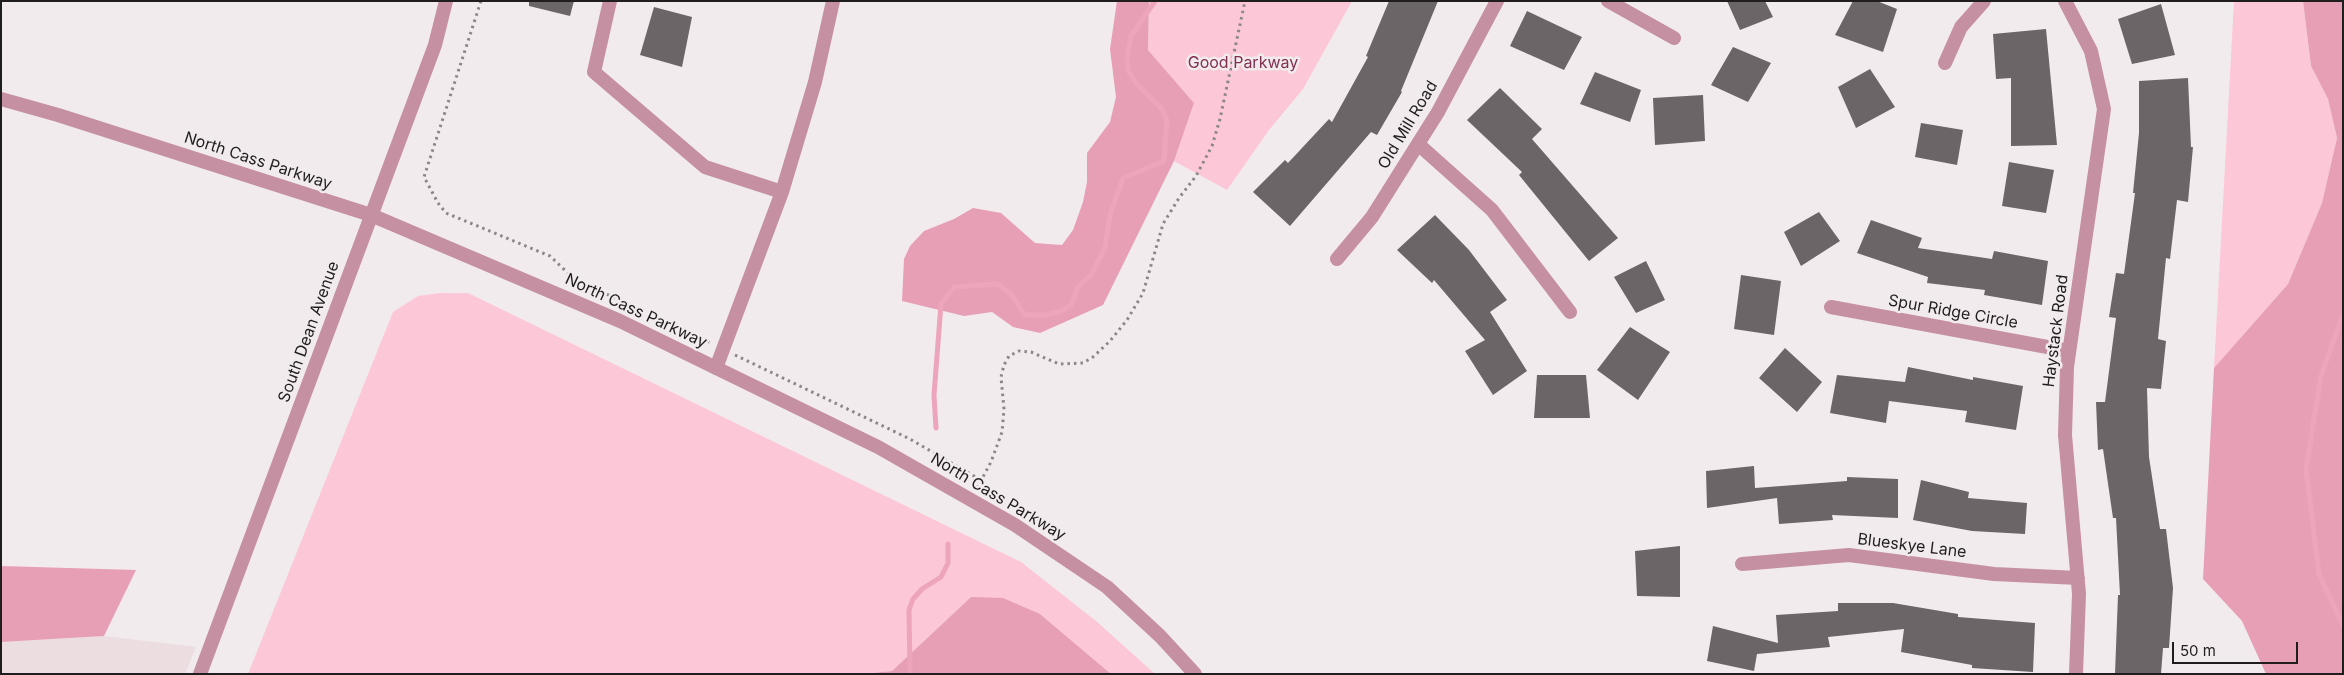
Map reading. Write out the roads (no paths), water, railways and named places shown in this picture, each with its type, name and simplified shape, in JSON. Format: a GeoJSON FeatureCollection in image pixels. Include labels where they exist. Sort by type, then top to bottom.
{"type":"FeatureCollection","features":[{"type":"Feature","properties":{"kind":"street","name":"South Dean Avenue"},"geometry":{"type":"LineString","coordinates":[[200,674],[435,45],[446,1]]}},
{"type":"Feature","properties":{"kind":"street"},"geometry":{"type":"LineString","coordinates":[[610,1],[594,72],[705,167],[782,192]]}},
{"type":"Feature","properties":{"kind":"street"},"geometry":{"type":"LineString","coordinates":[[716,368],[782,192],[815,82],[833,1]]}},
{"type":"Feature","properties":{"kind":"street","name":"Old Mill Road"},"geometry":{"type":"LineString","coordinates":[[1337,259],[1372,218],[1438,112],[1497,1]]}},
{"type":"Feature","properties":{"kind":"street"},"geometry":{"type":"LineString","coordinates":[[1608,1],[1674,38]]}},
{"type":"Feature","properties":{"kind":"street"},"geometry":{"type":"LineString","coordinates":[[1945,63],[1961,27],[1984,1]]}},
{"type":"Feature","properties":{"kind":"street","name":"Haystack Road"},"geometry":{"type":"LineString","coordinates":[[2065,1],[2091,51],[2104,109],[2069,351],[2065,434],[2079,594],[2076,674]]}},
{"type":"Feature","properties":{"kind":"street","name":"North Cass Parkway"},"geometry":{"type":"LineString","coordinates":[[1,99],[58,115],[371,215],[620,321],[878,447],[1015,525],[1107,587],[1160,636],[1195,674]]}},
{"type":"Feature","properties":{"kind":"street"},"geometry":{"type":"LineString","coordinates":[[1418,144],[1492,210],[1570,312]]}},
{"type":"Feature","properties":{"kind":"street","name":"Spur Ridge Circle"},"geometry":{"type":"LineString","coordinates":[[1831,307],[2069,351]]}},
{"type":"Feature","properties":{"kind":"street","name":"Blueskye Lane"},"geometry":{"type":"LineString","coordinates":[[1742,564],[1849,555],[1994,574],[2078,578]]}},
{"type":"Feature","properties":{"kind":"waterway"},"geometry":{"type":"LineString","coordinates":[[936,428],[934,395],[941,304],[954,287],[998,284],[1011,294],[1025,315],[1046,315],[1062,311],[1071,305],[1078,287],[1091,275],[1105,248],[1110,215],[1123,178],[1164,161],[1167,120],[1161,108],[1135,82],[1128,70],[1127,58],[1131,36],[1155,1]]}},
{"type":"Feature","properties":{"kind":"waterway"},"geometry":{"type":"LineString","coordinates":[[2343,314],[2321,376],[2306,469],[2319,574],[2343,626]]}},
{"type":"Feature","properties":{"kind":"waterway"},"geometry":{"type":"LineString","coordinates":[[910,674],[909,610],[913,599],[922,589],[941,577],[948,563],[948,544]]}},
{"type":"Feature","properties":{"kind":"park label","name":"Good Parkway"},"geometry":{"type":"Point","coordinates":[1243,63]}}]}
